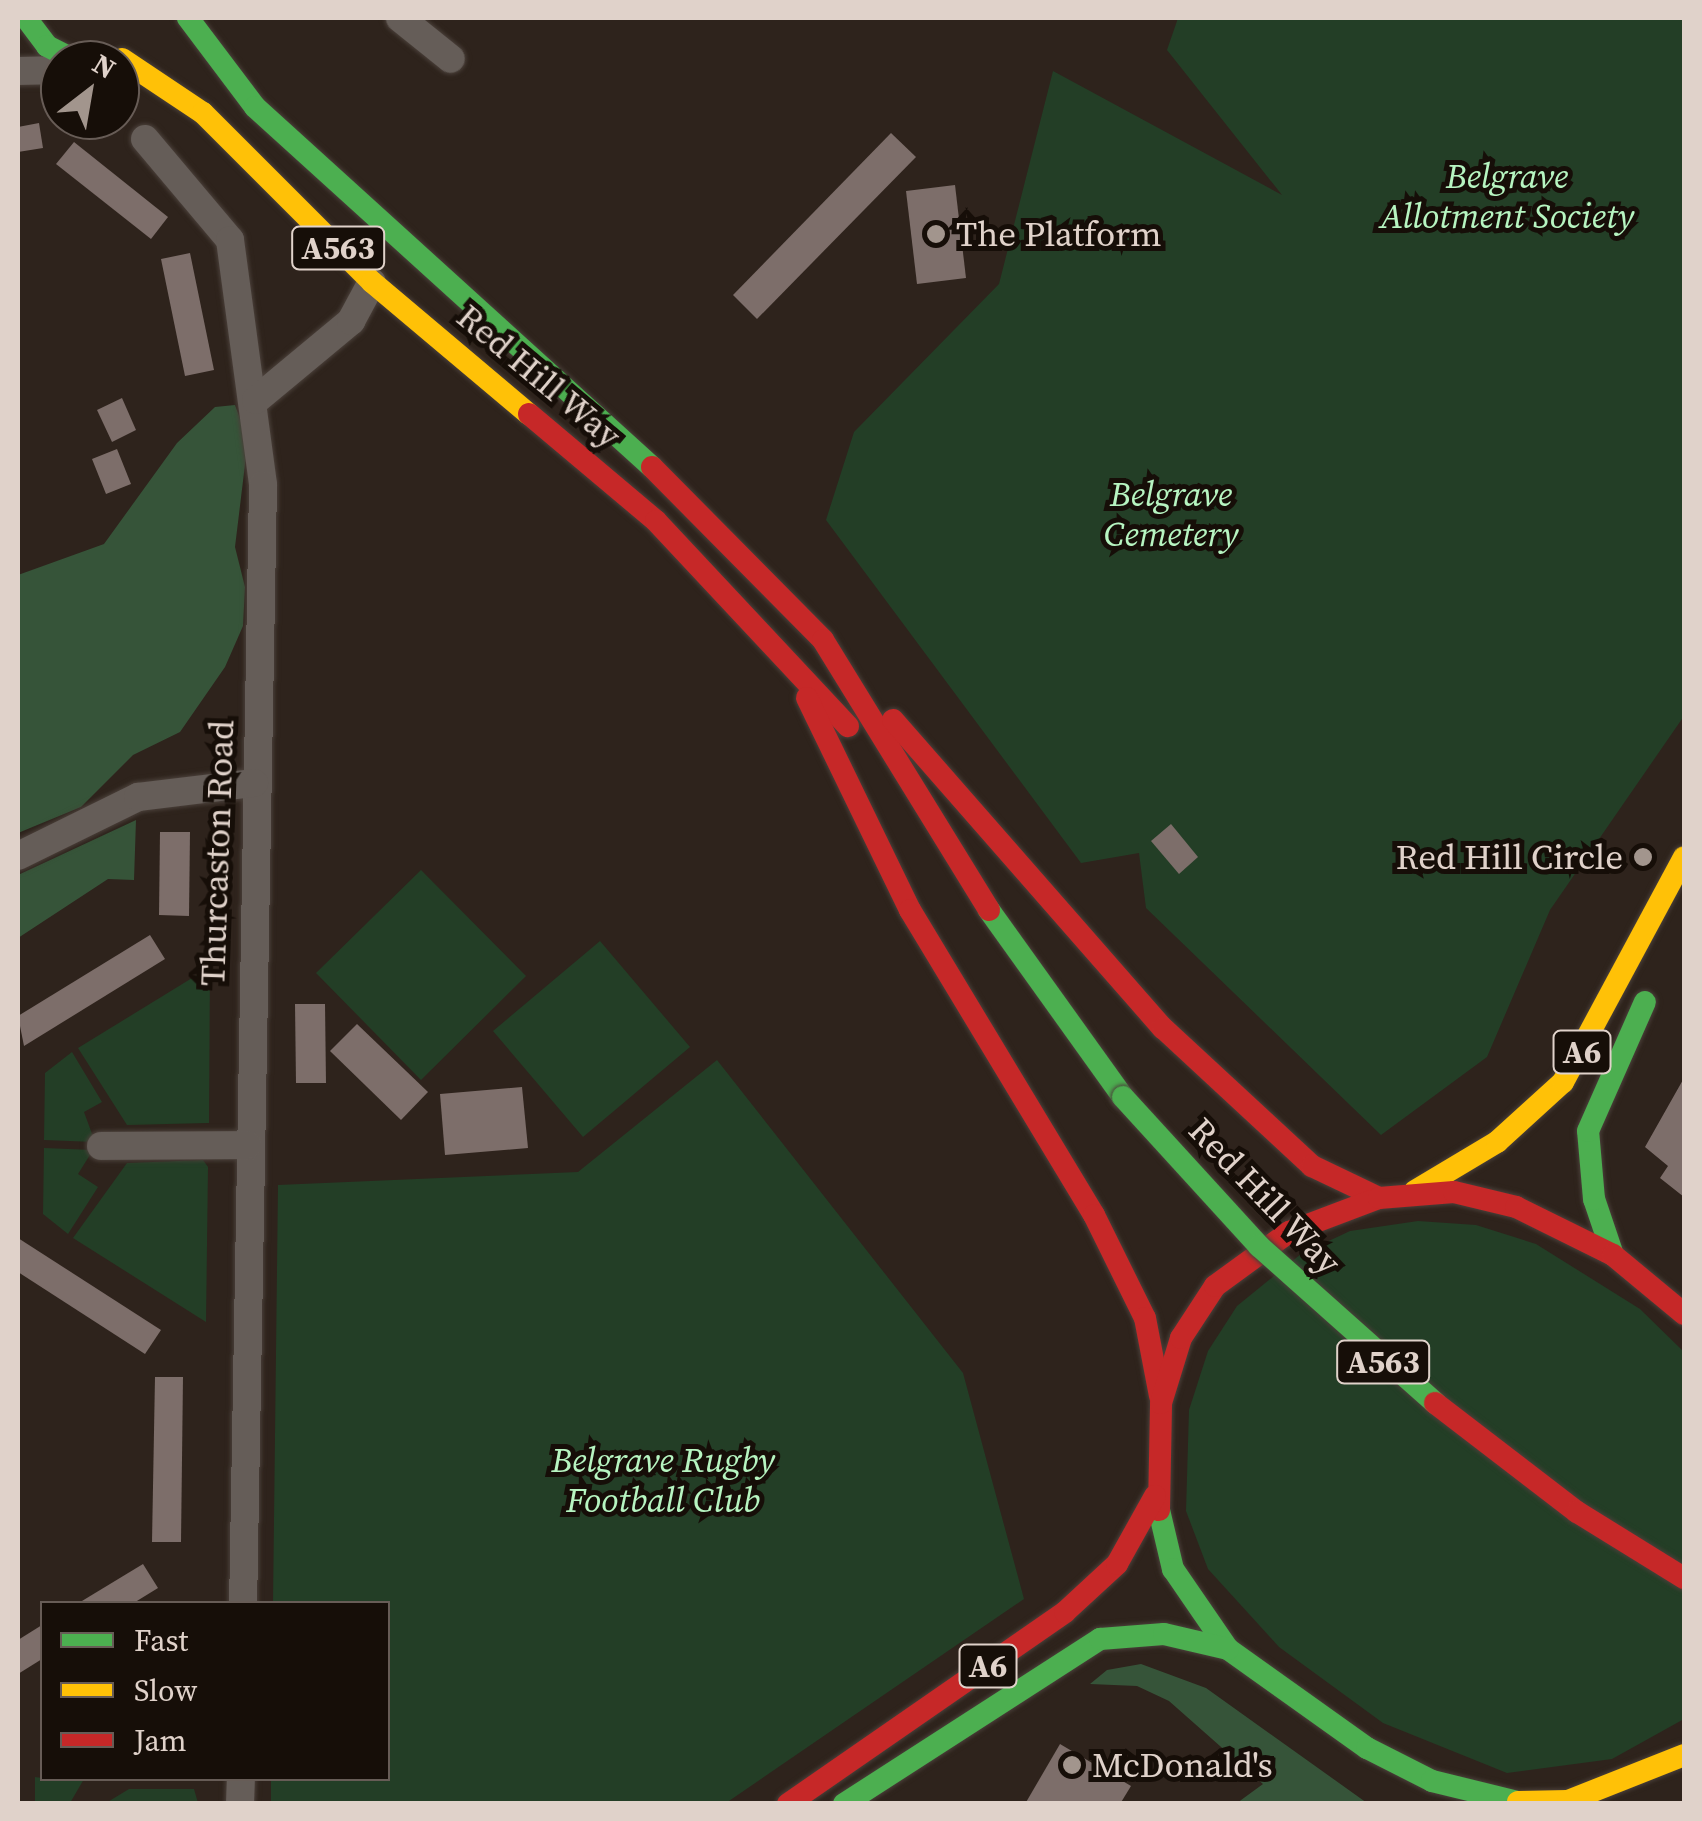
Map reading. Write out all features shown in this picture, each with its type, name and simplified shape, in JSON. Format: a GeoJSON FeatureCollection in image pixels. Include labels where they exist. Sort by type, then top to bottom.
{"type":"FeatureCollection","features":[{"type":"Feature","properties":{"kind":"main road"},"geometry":{"type":"LineString","coordinates":[[26,18],[42,40]]}},
{"type":"Feature","properties":{"kind":"main road","name":"Red Hill Way"},"geometry":{"type":"LineString","coordinates":[[188,18],[255,107],[572,386],[823,640],[892,766],[1122,1097],[1259,1246],[1396,1374],[1577,1512],[1684,1578]]}},
{"type":"Feature","properties":{"kind":"main road","name":"Red Hill Way"},"geometry":{"type":"LineString","coordinates":[[140,72],[204,112],[372,282],[656,521],[892,766]]}},
{"type":"Feature","properties":{"kind":"main road"},"geometry":{"type":"LineString","coordinates":[[823,640],[1163,1028],[1312,1166],[1379,1198]]}},
{"type":"Feature","properties":{"kind":"main road"},"geometry":{"type":"LineString","coordinates":[[792,666],[910,910],[1094,1214],[1145,1318],[1161,1403]]}},
{"type":"Feature","properties":{"kind":"main road","name":"A6"},"geometry":{"type":"LineString","coordinates":[[1680,1761],[1568,1802],[1503,1802],[1367,1748],[1228,1649],[1173,1570],[1154,1496],[1161,1403],[1181,1338],[1215,1286],[1289,1232],[1379,1198],[1415,1191],[1497,1142],[1563,1082],[1684,857]]}},
{"type":"Feature","properties":{"kind":"main road","name":"A6"},"geometry":{"type":"LineString","coordinates":[[1613,1255],[1594,1200],[1588,1131],[1658,976]]}},
{"type":"Feature","properties":{"kind":"main road","name":"A6"},"geometry":{"type":"LineString","coordinates":[[1415,1191],[1516,1207],[1613,1255],[1684,1314]]}},
{"type":"Feature","properties":{"kind":"main road","name":"A6"},"geometry":{"type":"LineString","coordinates":[[788,1804],[1064,1612],[1117,1564],[1154,1496]]}},
{"type":"Feature","properties":{"kind":"main road","name":"A6"},"geometry":{"type":"LineString","coordinates":[[844,1804],[1100,1639],[1164,1634],[1228,1649]]}},
{"type":"Feature","properties":{"kind":"street"},"geometry":{"type":"LineString","coordinates":[[400,18],[451,59]]}},
{"type":"Feature","properties":{"kind":"street","name":"Thurcaston Road"},"geometry":{"type":"LineString","coordinates":[[145,140],[230,240],[256,400],[264,485],[254,783],[243,1601]]}},
{"type":"Feature","properties":{"kind":"street"},"geometry":{"type":"LineString","coordinates":[[256,400],[352,320],[372,282]]}},
{"type":"Feature","properties":{"kind":"street"},"geometry":{"type":"LineString","coordinates":[[18,856],[138,797],[254,783]]}},
{"type":"Feature","properties":{"kind":"street"},"geometry":{"type":"LineString","coordinates":[[100,1146],[248,1145]]}},
{"type":"Feature","properties":{"kind":"green space"},"geometry":{"type":"Polygon","coordinates":[[[1178,18],[1684,18],[1684,716],[1550,910],[1487,1057],[1381,1135],[1146,908],[1139,853],[1081,863],[826,520],[854,432],[999,284],[1053,71],[1282,195],[1167,50],[1178,18]]]}},
{"type":"Feature","properties":{"kind":"green space"},"geometry":{"type":"Polygon","coordinates":[[[235,405],[248,440],[235,547],[245,587],[243,626],[225,667],[180,732],[133,755],[81,807],[18,833],[18,575],[104,544],[177,443],[215,407],[235,405]]]}},
{"type":"Feature","properties":{"kind":"green space"},"geometry":{"type":"Polygon","coordinates":[[[136,820],[134,880],[108,879],[18,938],[18,875],[136,820]]]}},
{"type":"Feature","properties":{"kind":"green space"},"geometry":{"type":"Polygon","coordinates":[[[421,870],[526,976],[421,1080],[316,973],[421,870]]]}},
{"type":"Feature","properties":{"kind":"green space"},"geometry":{"type":"Polygon","coordinates":[[[600,941],[690,1047],[583,1137],[493,1031],[600,941]]]}},
{"type":"Feature","properties":{"kind":"green space"},"geometry":{"type":"Polygon","coordinates":[[[210,967],[209,1123],[127,1125],[78,1048],[210,967]]]}},
{"type":"Feature","properties":{"kind":"green space"},"geometry":{"type":"Polygon","coordinates":[[[72,1052],[102,1102],[84,1112],[95,1142],[44,1140],[45,1073],[72,1052]]]}},
{"type":"Feature","properties":{"kind":"green space","name":"Belgrave Rugby Football Club"},"geometry":{"type":"Polygon","coordinates":[[[717,1060],[963,1373],[1024,1599],[726,1803],[271,1803],[271,1781],[390,1781],[390,1601],[273,1601],[278,1185],[578,1172],[717,1060]]]}},
{"type":"Feature","properties":{"kind":"green space"},"geometry":{"type":"Polygon","coordinates":[[[44,1148],[93,1150],[78,1174],[98,1187],[68,1234],[43,1214],[44,1148]]]}},
{"type":"Feature","properties":{"kind":"green space"},"geometry":{"type":"Polygon","coordinates":[[[203,1160],[208,1167],[206,1322],[73,1238],[127,1163],[203,1160]]]}},
{"type":"Feature","properties":{"kind":"green space"},"geometry":{"type":"Polygon","coordinates":[[[1418,1221],[1476,1225],[1536,1244],[1640,1309],[1684,1352],[1684,1719],[1612,1759],[1507,1773],[1383,1723],[1279,1647],[1208,1569],[1186,1511],[1189,1410],[1208,1351],[1237,1306],[1301,1254],[1350,1231],[1418,1221]]]}},
{"type":"Feature","properties":{"kind":"green space"},"geometry":{"type":"Polygon","coordinates":[[[1141,1664],[1206,1688],[1367,1803],[1237,1803],[1263,1784],[1169,1701],[1137,1686],[1090,1684],[1107,1670],[1141,1664]]]}},
{"type":"Feature","properties":{"kind":"green space"},"geometry":{"type":"Polygon","coordinates":[[[35,1777],[40,1781],[83,1781],[70,1803],[35,1804],[35,1777]]]}},
{"type":"Feature","properties":{"kind":"green space"},"geometry":{"type":"Polygon","coordinates":[[[129,1789],[194,1789],[198,1803],[106,1803],[129,1789]]]}},
{"type":"Feature","properties":{"kind":"building"},"geometry":{"type":"Polygon","coordinates":[[[39,123],[43,148],[18,152],[18,127],[39,123]]]}},
{"type":"Feature","properties":{"kind":"building"},"geometry":{"type":"Polygon","coordinates":[[[891,133],[916,157],[757,319],[733,295],[891,133]]]}},
{"type":"Feature","properties":{"kind":"building"},"geometry":{"type":"Polygon","coordinates":[[[74,142],[168,217],[151,239],[56,164],[74,142]]]}},
{"type":"Feature","properties":{"kind":"building","name":"The Platform"},"geometry":{"type":"Polygon","coordinates":[[[955,185],[966,278],[917,284],[906,191],[955,185]]]}},
{"type":"Feature","properties":{"kind":"building"},"geometry":{"type":"Polygon","coordinates":[[[190,253],[214,370],[185,376],[161,259],[190,253]]]}},
{"type":"Feature","properties":{"kind":"building"},"geometry":{"type":"Polygon","coordinates":[[[122,398],[136,430],[112,442],[97,410],[122,398]]]}},
{"type":"Feature","properties":{"kind":"building"},"geometry":{"type":"Polygon","coordinates":[[[117,449],[131,484],[106,494],[92,459],[117,449]]]}},
{"type":"Feature","properties":{"kind":"building"},"geometry":{"type":"Polygon","coordinates":[[[1171,824],[1198,857],[1179,874],[1151,841],[1171,824]]]}},
{"type":"Feature","properties":{"kind":"building"},"geometry":{"type":"Polygon","coordinates":[[[160,832],[190,832],[189,916],[159,915],[160,832]]]}},
{"type":"Feature","properties":{"kind":"building"},"geometry":{"type":"Polygon","coordinates":[[[150,935],[165,959],[24,1046],[18,1016],[150,935]]]}},
{"type":"Feature","properties":{"kind":"building"},"geometry":{"type":"Polygon","coordinates":[[[295,1004],[325,1004],[326,1083],[296,1083],[295,1004]]]}},
{"type":"Feature","properties":{"kind":"building"},"geometry":{"type":"Polygon","coordinates":[[[357,1024],[428,1092],[401,1120],[330,1051],[357,1024]]]}},
{"type":"Feature","properties":{"kind":"building"},"geometry":{"type":"Polygon","coordinates":[[[1684,1078],[1684,1197],[1660,1178],[1668,1166],[1645,1147],[1684,1078]]]}},
{"type":"Feature","properties":{"kind":"building"},"geometry":{"type":"Polygon","coordinates":[[[522,1087],[528,1148],[445,1155],[440,1094],[522,1087]]]}},
{"type":"Feature","properties":{"kind":"building"},"geometry":{"type":"Polygon","coordinates":[[[18,1238],[161,1330],[145,1354],[18,1272],[18,1238]]]}},
{"type":"Feature","properties":{"kind":"building"},"geometry":{"type":"Polygon","coordinates":[[[155,1377],[183,1377],[181,1542],[152,1542],[155,1377]]]}},
{"type":"Feature","properties":{"kind":"building"},"geometry":{"type":"Polygon","coordinates":[[[143,1564],[158,1588],[137,1601],[82,1601],[143,1564]]]}},
{"type":"Feature","properties":{"kind":"building"},"geometry":{"type":"Polygon","coordinates":[[[40,1626],[40,1660],[18,1674],[18,1640],[40,1626]]]}},
{"type":"Feature","properties":{"kind":"building","name":"McDonald's"},"geometry":{"type":"Polygon","coordinates":[[[1060,1744],[1131,1786],[1120,1804],[1025,1804],[1060,1744]]]}},
{"type":"Feature","properties":{"kind":"traffic: fast"},"geometry":{"type":"LineString","coordinates":[[26,18],[42,40]]}},
{"type":"Feature","properties":{"kind":"traffic: fast"},"geometry":{"type":"LineString","coordinates":[[188,18],[255,107],[652,467]]}},
{"type":"Feature","properties":{"kind":"traffic: fast"},"geometry":{"type":"LineString","coordinates":[[989,910],[1123,1097]]}},
{"type":"Feature","properties":{"kind":"traffic: fast"},"geometry":{"type":"LineString","coordinates":[[1613,1255],[1594,1199],[1588,1131],[1645,1002]]}},
{"type":"Feature","properties":{"kind":"traffic: fast"},"geometry":{"type":"LineString","coordinates":[[1123,1097],[1259,1246],[1435,1403]]}},
{"type":"Feature","properties":{"kind":"traffic: fast"},"geometry":{"type":"LineString","coordinates":[[1159,1510],[1173,1569],[1228,1649],[1367,1748],[1432,1781],[1518,1802]]}},
{"type":"Feature","properties":{"kind":"traffic: fast"},"geometry":{"type":"LineString","coordinates":[[844,1804],[1100,1639],[1164,1634],[1228,1649]]}},
{"type":"Feature","properties":{"kind":"traffic: slow"},"geometry":{"type":"LineString","coordinates":[[140,71],[203,113],[372,282],[529,414]]}},
{"type":"Feature","properties":{"kind":"traffic: slow"},"geometry":{"type":"LineString","coordinates":[[1415,1191],[1497,1142],[1563,1082],[1684,857]]}},
{"type":"Feature","properties":{"kind":"traffic: slow"},"geometry":{"type":"LineString","coordinates":[[1518,1802],[1568,1801],[1684,1755]]}},
{"type":"Feature","properties":{"kind":"traffic: jam"},"geometry":{"type":"LineString","coordinates":[[529,414],[656,521],[848,726]]}},
{"type":"Feature","properties":{"kind":"traffic: jam"},"geometry":{"type":"LineString","coordinates":[[652,467],[823,640],[989,910]]}},
{"type":"Feature","properties":{"kind":"traffic: jam"},"geometry":{"type":"LineString","coordinates":[[807,698],[910,910],[1094,1215],[1145,1318],[1160,1396]]}},
{"type":"Feature","properties":{"kind":"traffic: jam"},"geometry":{"type":"LineString","coordinates":[[893,720],[1163,1028],[1312,1166],[1379,1198]]}},
{"type":"Feature","properties":{"kind":"traffic: jam"},"geometry":{"type":"LineString","coordinates":[[1159,1510],[1161,1403],[1181,1338],[1215,1286],[1289,1232],[1379,1198],[1454,1192],[1516,1207],[1613,1255],[1684,1314]]}},
{"type":"Feature","properties":{"kind":"traffic: jam"},"geometry":{"type":"LineString","coordinates":[[1435,1403],[1577,1512],[1684,1578]]}},
{"type":"Feature","properties":{"kind":"traffic: jam"},"geometry":{"type":"LineString","coordinates":[[788,1804],[1065,1612],[1117,1564],[1155,1496]]}},
{"type":"Feature","properties":{"kind":"place","name":"The Platform"},"geometry":{"type":"Point","coordinates":[936,234]}},
{"type":"Feature","properties":{"kind":"place","name":"Red Hill Circle"},"geometry":{"type":"Point","coordinates":[1643,857]}},
{"type":"Feature","properties":{"kind":"place","name":"McDonald's"},"geometry":{"type":"Point","coordinates":[1072,1765]}},
{"type":"Feature","properties":{"kind":"park label","name":"Belgrave Allotment Society"},"geometry":{"type":"Point","coordinates":[1507,196]}},
{"type":"Feature","properties":{"kind":"park label","name":"Belgrave Cemetery"},"geometry":{"type":"Point","coordinates":[1171,514]}}]}
